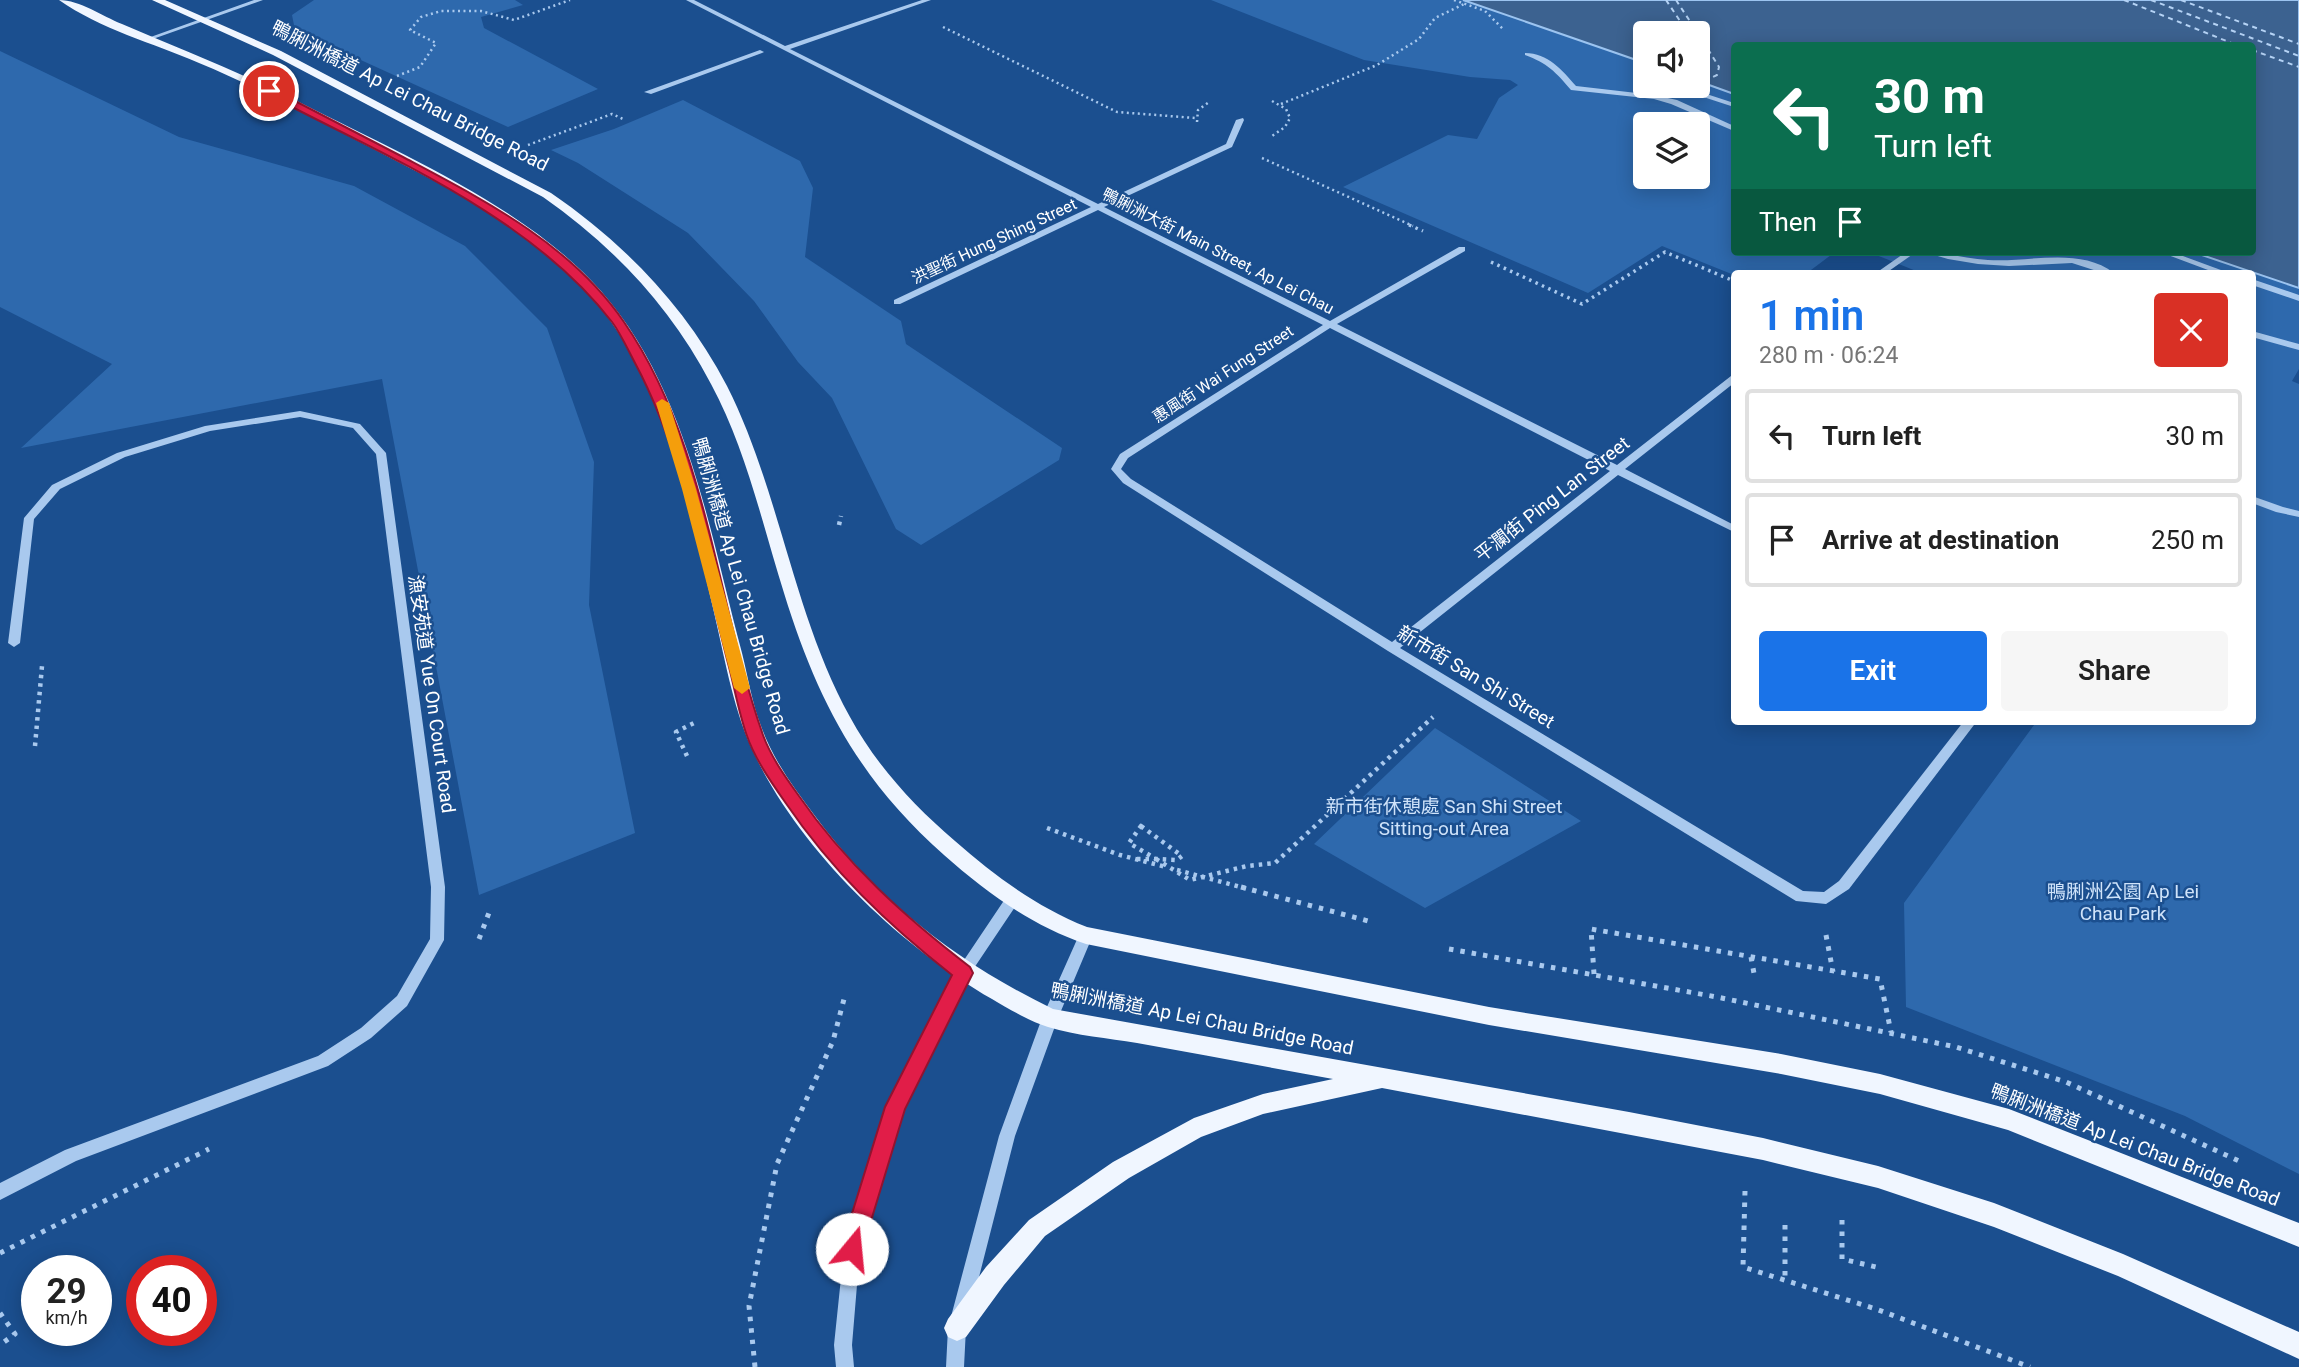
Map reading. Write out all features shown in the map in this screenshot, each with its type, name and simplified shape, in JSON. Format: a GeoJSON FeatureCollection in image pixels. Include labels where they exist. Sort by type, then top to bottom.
{"type":"FeatureCollection","features":[{"type":"Feature","properties":{"kind":"main road","name":"鴨脷洲橋道 Ap Lei Chau Bridge Road"},"geometry":{"type":"LineString","coordinates":[[64,0],[269,91],[465,194],[537,240],[576,274],[619,323],[662,402],[689,489],[756,738],[780,782],[821,841],[850,874],[920,940],[963,973],[1005,998],[1050,1018],[1669,1130],[1763,1149],[1878,1178],[1994,1215],[2123,1266],[2256,1324],[2299,1346]]}},
{"type":"Feature","properties":{"kind":"main road","name":"鴨脷洲橋道 Ap Lei Chau Bridge Road"},"geometry":{"type":"LineString","coordinates":[[157,0],[277,53],[547,195],[575,213],[653,286],[669,303],[720,388],[756,477],[792,592],[825,684],[857,746],[911,812],[1012,900],[1051,923],[1086,936],[1476,1013],[1781,1064],[1880,1084],[2009,1120],[2299,1236]]}},
{"type":"Feature","properties":{"kind":"main road"},"geometry":{"type":"LineString","coordinates":[[957,1328],[995,1276],[1037,1228],[1121,1170],[1194,1129],[1263,1104],[1385,1079]]}},
{"type":"Feature","properties":{"kind":"street"},"geometry":{"type":"LineString","coordinates":[[148,39],[260,0]]}},
{"type":"Feature","properties":{"kind":"street","name":"鴨脷洲大街 Main Street, Ap Lei Chau"},"geometry":{"type":"LineString","coordinates":[[689,0],[1731,527]]}},
{"type":"Feature","properties":{"kind":"street"},"geometry":{"type":"LineString","coordinates":[[890,0],[906,8]]}},
{"type":"Feature","properties":{"kind":"street"},"geometry":{"type":"LineString","coordinates":[[785,48],[928,0]]}},
{"type":"Feature","properties":{"kind":"street"},"geometry":{"type":"LineString","coordinates":[[648,92],[760,52]]}},
{"type":"Feature","properties":{"kind":"street"},"geometry":{"type":"LineString","coordinates":[[1527,54],[1545,60],[1559,69],[1574,88],[1654,97],[1674,102],[1694,112]]}},
{"type":"Feature","properties":{"kind":"street"},"geometry":{"type":"LineString","coordinates":[[1710,97],[1731,104]]}},
{"type":"Feature","properties":{"kind":"street"},"geometry":{"type":"LineString","coordinates":[[1719,107],[1731,104]]}},
{"type":"Feature","properties":{"kind":"street"},"geometry":{"type":"LineString","coordinates":[[1710,119],[1731,128]]}},
{"type":"Feature","properties":{"kind":"street","name":"洪聖街 Hung Shing Street"},"geometry":{"type":"LineString","coordinates":[[897,302],[1230,145],[1240,120]]}},
{"type":"Feature","properties":{"kind":"street","name":"惠風街 Wai Fung Street"},"geometry":{"type":"LineString","coordinates":[[1116,469],[1124,456],[1329,325],[1462,248]]}},
{"type":"Feature","properties":{"kind":"street"},"geometry":{"type":"LineString","coordinates":[[1885,270],[1906,256]]}},
{"type":"Feature","properties":{"kind":"street"},"geometry":{"type":"LineString","coordinates":[[1946,256],[1974,262],[2010,263],[2055,258],[2080,260],[2103,270]]}},
{"type":"Feature","properties":{"kind":"street"},"geometry":{"type":"LineString","coordinates":[[2176,256],[2216,270]]}},
{"type":"Feature","properties":{"kind":"street"},"geometry":{"type":"LineString","coordinates":[[2256,283],[2299,298]]}},
{"type":"Feature","properties":{"kind":"street"},"geometry":{"type":"LineString","coordinates":[[2256,335],[2299,347]]}},
{"type":"Feature","properties":{"kind":"street","name":"平瀾街 Ping Lan Street"},"geometry":{"type":"LineString","coordinates":[[1392,648],[1731,381]]}},
{"type":"Feature","properties":{"kind":"street","name":"漁安苑道 Yue On Court Road"},"geometry":{"type":"LineString","coordinates":[[0,1192],[71,1156],[323,1060],[366,1033],[402,1000],[437,940],[438,887],[381,453],[356,426],[300,414],[209,428],[121,455],[56,487],[29,518],[15,643]]}},
{"type":"Feature","properties":{"kind":"street","name":"新市街 San Shi Street"},"geometry":{"type":"LineString","coordinates":[[1116,469],[1127,481],[1392,648],[1801,897],[1826,898],[1844,885],[1968,725]]}},
{"type":"Feature","properties":{"kind":"street"},"geometry":{"type":"LineString","coordinates":[[2256,501],[2299,514]]}},
{"type":"Feature","properties":{"kind":"street"},"geometry":{"type":"LineString","coordinates":[[845,1367],[843,1345],[852,1249],[895,1107],[963,973],[1012,900]]}},
{"type":"Feature","properties":{"kind":"street"},"geometry":{"type":"LineString","coordinates":[[955,1367],[957,1328],[1007,1136],[1050,1018],[1086,936]]}},
{"type":"Feature","properties":{"kind":"path"},"geometry":{"type":"LineString","coordinates":[[387,80],[420,67],[436,43],[410,30],[420,18],[445,11],[465,11],[502,14],[514,20],[570,0]]}},
{"type":"Feature","properties":{"kind":"path"},"geometry":{"type":"LineString","coordinates":[[1454,0],[1485,11],[1527,54]]}},
{"type":"Feature","properties":{"kind":"path"},"geometry":{"type":"LineString","coordinates":[[1279,104],[1299,99],[1377,65],[1419,38],[1435,18],[1464,4]]}},
{"type":"Feature","properties":{"kind":"path"},"geometry":{"type":"LineString","coordinates":[[939,25],[1117,112],[1195,118],[1201,126]]}},
{"type":"Feature","properties":{"kind":"path"},"geometry":{"type":"LineString","coordinates":[[1265,99],[1279,104],[1291,115],[1289,124],[1266,139]]}},
{"type":"Feature","properties":{"kind":"path"},"geometry":{"type":"LineString","coordinates":[[1195,118],[1202,106],[1214,100]]}},
{"type":"Feature","properties":{"kind":"path"},"geometry":{"type":"LineString","coordinates":[[527,145],[612,114],[623,119]]}},
{"type":"Feature","properties":{"kind":"path"},"geometry":{"type":"LineString","coordinates":[[839,525],[841,516]]}},
{"type":"Feature","properties":{"kind":"path"},"geometry":{"type":"LineString","coordinates":[[35,746],[43,656]]}},
{"type":"Feature","properties":{"kind":"path"},"geometry":{"type":"LineString","coordinates":[[1137,859],[1150,859],[1164,860],[1177,860],[1182,856],[1141,827],[1129,843],[1149,855],[1159,862],[1190,880],[1247,866],[1275,863],[1436,714]]}},
{"type":"Feature","properties":{"kind":"path"},"geometry":{"type":"LineString","coordinates":[[687,755],[676,732],[698,721]]}},
{"type":"Feature","properties":{"kind":"path"},"geometry":{"type":"LineString","coordinates":[[1047,828],[1137,859],[1372,922]]}},
{"type":"Feature","properties":{"kind":"path"},"geometry":{"type":"LineString","coordinates":[[1594,974],[1591,929],[1880,979],[1891,1032]]}},
{"type":"Feature","properties":{"kind":"path"},"geometry":{"type":"LineString","coordinates":[[1825,929],[1833,972]]}},
{"type":"Feature","properties":{"kind":"path"},"geometry":{"type":"LineString","coordinates":[[1751,957],[1755,979]]}},
{"type":"Feature","properties":{"kind":"path"},"geometry":{"type":"LineString","coordinates":[[755,1367],[749,1306],[778,1164],[833,1041],[841,1020],[844,999]]}},
{"type":"Feature","properties":{"kind":"path"},"geometry":{"type":"LineString","coordinates":[[1745,1191],[1743,1267],[1876,1309],[2030,1367]]}},
{"type":"Feature","properties":{"kind":"path"},"geometry":{"type":"LineString","coordinates":[[1842,1220],[1842,1259],[1876,1268]]}},
{"type":"Feature","properties":{"kind":"path"},"geometry":{"type":"LineString","coordinates":[[1785,1225],[1785,1280]]}},
{"type":"Feature","properties":{"kind":"path"},"geometry":{"type":"LineString","coordinates":[[0,1313],[15,1334],[0,1345]]}},
{"type":"Feature","properties":{"kind":"green space"},"geometry":{"type":"Polygon","coordinates":[[[314,0],[515,0],[523,5],[481,17],[484,28],[598,89],[508,127],[308,36],[294,25],[292,15],[314,0]]]}},
{"type":"Feature","properties":{"kind":"green space"},"geometry":{"type":"Polygon","coordinates":[[[1211,0],[1463,0],[1633,59],[1633,98],[1710,98],[1710,85],[1731,93],[1731,256],[1830,256],[1811,270],[1731,270],[1731,274],[1662,246],[1588,293],[1343,187],[1448,135],[1477,139],[1499,98],[1518,85],[1510,80],[1470,77],[1364,60],[1211,0]]]}},
{"type":"Feature","properties":{"kind":"green space"},"geometry":{"type":"Polygon","coordinates":[[[0,51],[179,137],[354,186],[465,246],[547,328],[594,462],[589,605],[635,833],[479,895],[382,379],[21,448],[112,364],[0,307],[0,51]]]}},
{"type":"Feature","properties":{"kind":"green space"},"geometry":{"type":"Polygon","coordinates":[[[683,100],[800,161],[813,188],[805,257],[901,321],[906,344],[1062,448],[1059,460],[921,545],[896,529],[832,398],[798,362],[754,301],[688,233],[578,163],[551,150],[614,129],[683,100]]]}},
{"type":"Feature","properties":{"kind":"green space","name":"鴨脷洲公園 Ap Lei Chau Park"},"geometry":{"type":"Polygon","coordinates":[[[1879,256],[2205,256],[2246,270],[1914,270],[1879,256]]]}},
{"type":"Feature","properties":{"kind":"green space","name":"鴨脷洲公園 Ap Lei Chau Park"},"geometry":{"type":"Polygon","coordinates":[[[2256,273],[2299,288],[2299,369],[2292,381],[2299,384],[2299,1174],[2185,1116],[1906,1007],[1904,903],[2034,725],[2256,725],[2256,273]]]}},
{"type":"Feature","properties":{"kind":"green space","name":"新市街休憩處 San Shi Street Sitting-out Area"},"geometry":{"type":"Polygon","coordinates":[[[1435,728],[1581,821],[1425,908],[1314,844],[1435,728]]]}},
{"type":"Feature","properties":{"kind":"shaded area"},"geometry":{"type":"Polygon","coordinates":[[[1463,0],[2299,0],[2299,288],[2256,273],[2256,270],[2246,270],[2205,256],[2256,256],[2256,42],[1731,42],[1731,93],[1710,85],[1710,21],[1633,21],[1633,59],[1463,0]]]}},
{"type":"Feature","properties":{"kind":"ferry route"},"geometry":{"type":"LineString","coordinates":[[1666,0],[1680,21]]}},
{"type":"Feature","properties":{"kind":"ferry route"},"geometry":{"type":"LineString","coordinates":[[1676,0],[1690,21]]}},
{"type":"Feature","properties":{"kind":"ferry route"},"geometry":{"type":"LineString","coordinates":[[2124,0],[2229,42]]}},
{"type":"Feature","properties":{"kind":"ferry route"},"geometry":{"type":"LineString","coordinates":[[2151,0],[2299,56]]}},
{"type":"Feature","properties":{"kind":"ferry route"},"geometry":{"type":"LineString","coordinates":[[2181,0],[2299,44]]}},
{"type":"Feature","properties":{"kind":"ferry route"},"geometry":{"type":"LineString","coordinates":[[2256,51],[2299,67]]}},
{"type":"Feature","properties":{"kind":"ferry route"},"geometry":{"type":"LineString","coordinates":[[1710,52],[1719,67],[1717,75],[1710,78]]}},
{"type":"Feature","properties":{"kind":"slow traffic"},"geometry":{"type":"LineString","coordinates":[[662,403],[689,489],[742,688]]}},
{"type":"Feature","properties":{"kind":"route"},"geometry":{"type":"LineString","coordinates":[[269,91],[465,194],[519,227],[576,274],[619,323],[662,402],[689,489],[756,738],[780,782],[821,841],[850,874],[920,940],[963,973],[895,1107],[852,1249]]}}]}
